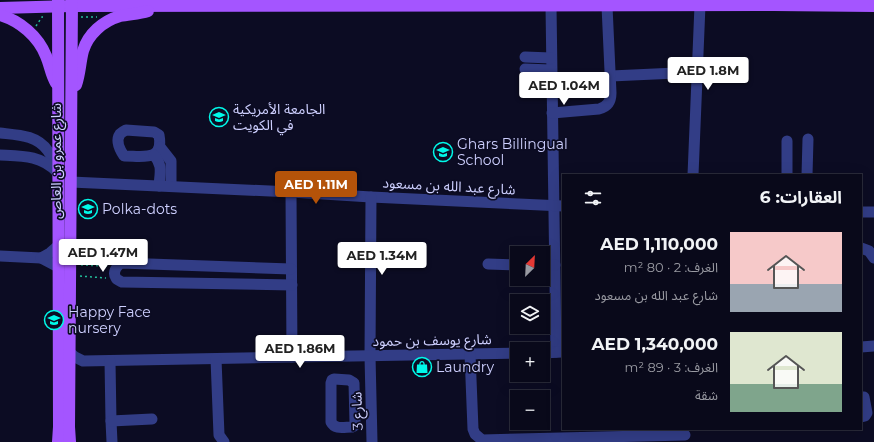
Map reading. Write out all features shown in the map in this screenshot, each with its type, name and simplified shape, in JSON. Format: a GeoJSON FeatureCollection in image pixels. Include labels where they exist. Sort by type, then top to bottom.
{"type":"FeatureCollection","features":[{"type":"Feature","properties":{"kind":"main road"},"geometry":{"type":"LineString","coordinates":[[0,8],[58,3],[163,6],[550,6],[580,3],[700,5],[776,2],[874,6]]}},
{"type":"Feature","properties":{"kind":"main road","name":"شارع عمرو بن العاص"},"geometry":{"type":"LineString","coordinates":[[58,3],[58,246],[66,269],[69,352],[68,427],[70,442]]}},
{"type":"Feature","properties":{"kind":"main road","name":"شارع عمرو بن العاص"},"geometry":{"type":"LineString","coordinates":[[58,442],[71,182],[72,3]]}},
{"type":"Feature","properties":{"kind":"main road"},"geometry":{"type":"LineString","coordinates":[[71,95],[78,79],[83,50],[89,38],[97,28],[108,21],[125,15],[144,12],[163,6]]}},
{"type":"Feature","properties":{"kind":"main road"},"geometry":{"type":"LineString","coordinates":[[0,15],[19,24],[37,41],[46,55],[58,88]]}},
{"type":"Feature","properties":{"kind":"street"},"geometry":{"type":"LineString","coordinates":[[552,113],[599,109],[609,103],[611,97],[610,76],[601,4]]}},
{"type":"Feature","properties":{"kind":"street"},"geometry":{"type":"LineString","coordinates":[[693,174],[700,5]]}},
{"type":"Feature","properties":{"kind":"street"},"geometry":{"type":"LineString","coordinates":[[550,6],[552,113],[558,206],[555,265],[559,298],[560,352]]}},
{"type":"Feature","properties":{"kind":"street"},"geometry":{"type":"LineString","coordinates":[[525,57],[551,58]]}},
{"type":"Feature","properties":{"kind":"street"},"geometry":{"type":"LineString","coordinates":[[525,70],[552,70]]}},
{"type":"Feature","properties":{"kind":"street"},"geometry":{"type":"LineString","coordinates":[[610,76],[698,72]]}},
{"type":"Feature","properties":{"kind":"street"},"geometry":{"type":"LineString","coordinates":[[0,134],[26,136],[38,142],[48,151],[58,171]]}},
{"type":"Feature","properties":{"kind":"street"},"geometry":{"type":"LineString","coordinates":[[806,174],[808,139]]}},
{"type":"Feature","properties":{"kind":"street"},"geometry":{"type":"LineString","coordinates":[[787,141],[787,174]]}},
{"type":"Feature","properties":{"kind":"street"},"geometry":{"type":"LineString","coordinates":[[159,186],[160,166],[157,151],[171,161],[171,186]]}},
{"type":"Feature","properties":{"kind":"street"},"geometry":{"type":"LineString","coordinates":[[0,155],[23,156],[40,160],[58,171]]}},
{"type":"Feature","properties":{"kind":"street","name":"شارع عبد الله بن مسعود"},"geometry":{"type":"LineString","coordinates":[[71,182],[558,206]]}},
{"type":"Feature","properties":{"kind":"street"},"geometry":{"type":"LineString","coordinates":[[291,192],[292,357]]}},
{"type":"Feature","properties":{"kind":"street","name":"شارع 3"},"geometry":{"type":"LineString","coordinates":[[371,197],[370,356],[372,442]]}},
{"type":"Feature","properties":{"kind":"street"},"geometry":{"type":"LineString","coordinates":[[862,212],[874,212]]}},
{"type":"Feature","properties":{"kind":"street"},"geometry":{"type":"LineString","coordinates":[[40,258],[50,253],[58,246]]}},
{"type":"Feature","properties":{"kind":"street"},"geometry":{"type":"LineString","coordinates":[[862,248],[869,251],[874,258]]}},
{"type":"Feature","properties":{"kind":"street"},"geometry":{"type":"LineString","coordinates":[[0,256],[40,258],[66,269]]}},
{"type":"Feature","properties":{"kind":"street"},"geometry":{"type":"LineString","coordinates":[[291,269],[121,263],[117,266],[114,272],[116,278],[122,282],[292,285]]}},
{"type":"Feature","properties":{"kind":"street"},"geometry":{"type":"LineString","coordinates":[[488,264],[510,265]]}},
{"type":"Feature","properties":{"kind":"street"},"geometry":{"type":"LineString","coordinates":[[550,265],[555,265]]}},
{"type":"Feature","properties":{"kind":"street"},"geometry":{"type":"LineString","coordinates":[[862,347],[874,346]]}},
{"type":"Feature","properties":{"kind":"street"},"geometry":{"type":"LineString","coordinates":[[69,352],[83,361],[69,370]]}},
{"type":"Feature","properties":{"kind":"street","name":"شارع يوسف بن حمود"},"geometry":{"type":"LineString","coordinates":[[83,361],[510,353]]}},
{"type":"Feature","properties":{"kind":"street"},"geometry":{"type":"LineString","coordinates":[[470,354],[473,429],[480,441],[556,440],[651,432],[685,435]]}},
{"type":"Feature","properties":{"kind":"street"},"geometry":{"type":"LineString","coordinates":[[216,359],[219,435],[224,442]]}},
{"type":"Feature","properties":{"kind":"street"},"geometry":{"type":"LineString","coordinates":[[110,361],[112,442]]}},
{"type":"Feature","properties":{"kind":"street"},"geometry":{"type":"LineString","coordinates":[[332,380],[349,380],[354,383],[354,392],[354,426],[336,427],[331,422],[332,380]]}},
{"type":"Feature","properties":{"kind":"street"},"geometry":{"type":"LineString","coordinates":[[354,392],[371,393]]}},
{"type":"Feature","properties":{"kind":"street"},"geometry":{"type":"LineString","coordinates":[[862,417],[867,413],[864,397]]}},
{"type":"Feature","properties":{"kind":"street"},"geometry":{"type":"LineString","coordinates":[[355,404],[372,404]]}},
{"type":"Feature","properties":{"kind":"street"},"geometry":{"type":"LineString","coordinates":[[111,422],[152,419]]}},
{"type":"Feature","properties":{"kind":"path"},"geometry":{"type":"LineString","coordinates":[[66,269],[117,266]]}},
{"type":"Feature","properties":{"kind":"path"},"geometry":{"type":"LineString","coordinates":[[66,269],[116,278]]}},
{"type":"Feature","properties":{"kind":"place","name":"الجامعة الأمريكية في الكويت"},"geometry":{"type":"Point","coordinates":[219,117]}},
{"type":"Feature","properties":{"kind":"place","name":"Ghars Billingual School"},"geometry":{"type":"Point","coordinates":[443,152]}},
{"type":"Feature","properties":{"kind":"place","name":"Polka-dots"},"geometry":{"type":"Point","coordinates":[88,209]}},
{"type":"Feature","properties":{"kind":"place","name":"Happy Face nursery"},"geometry":{"type":"Point","coordinates":[54,320]}},
{"type":"Feature","properties":{"kind":"place","name":"Laundry"},"geometry":{"type":"Point","coordinates":[422,367]}}]}
